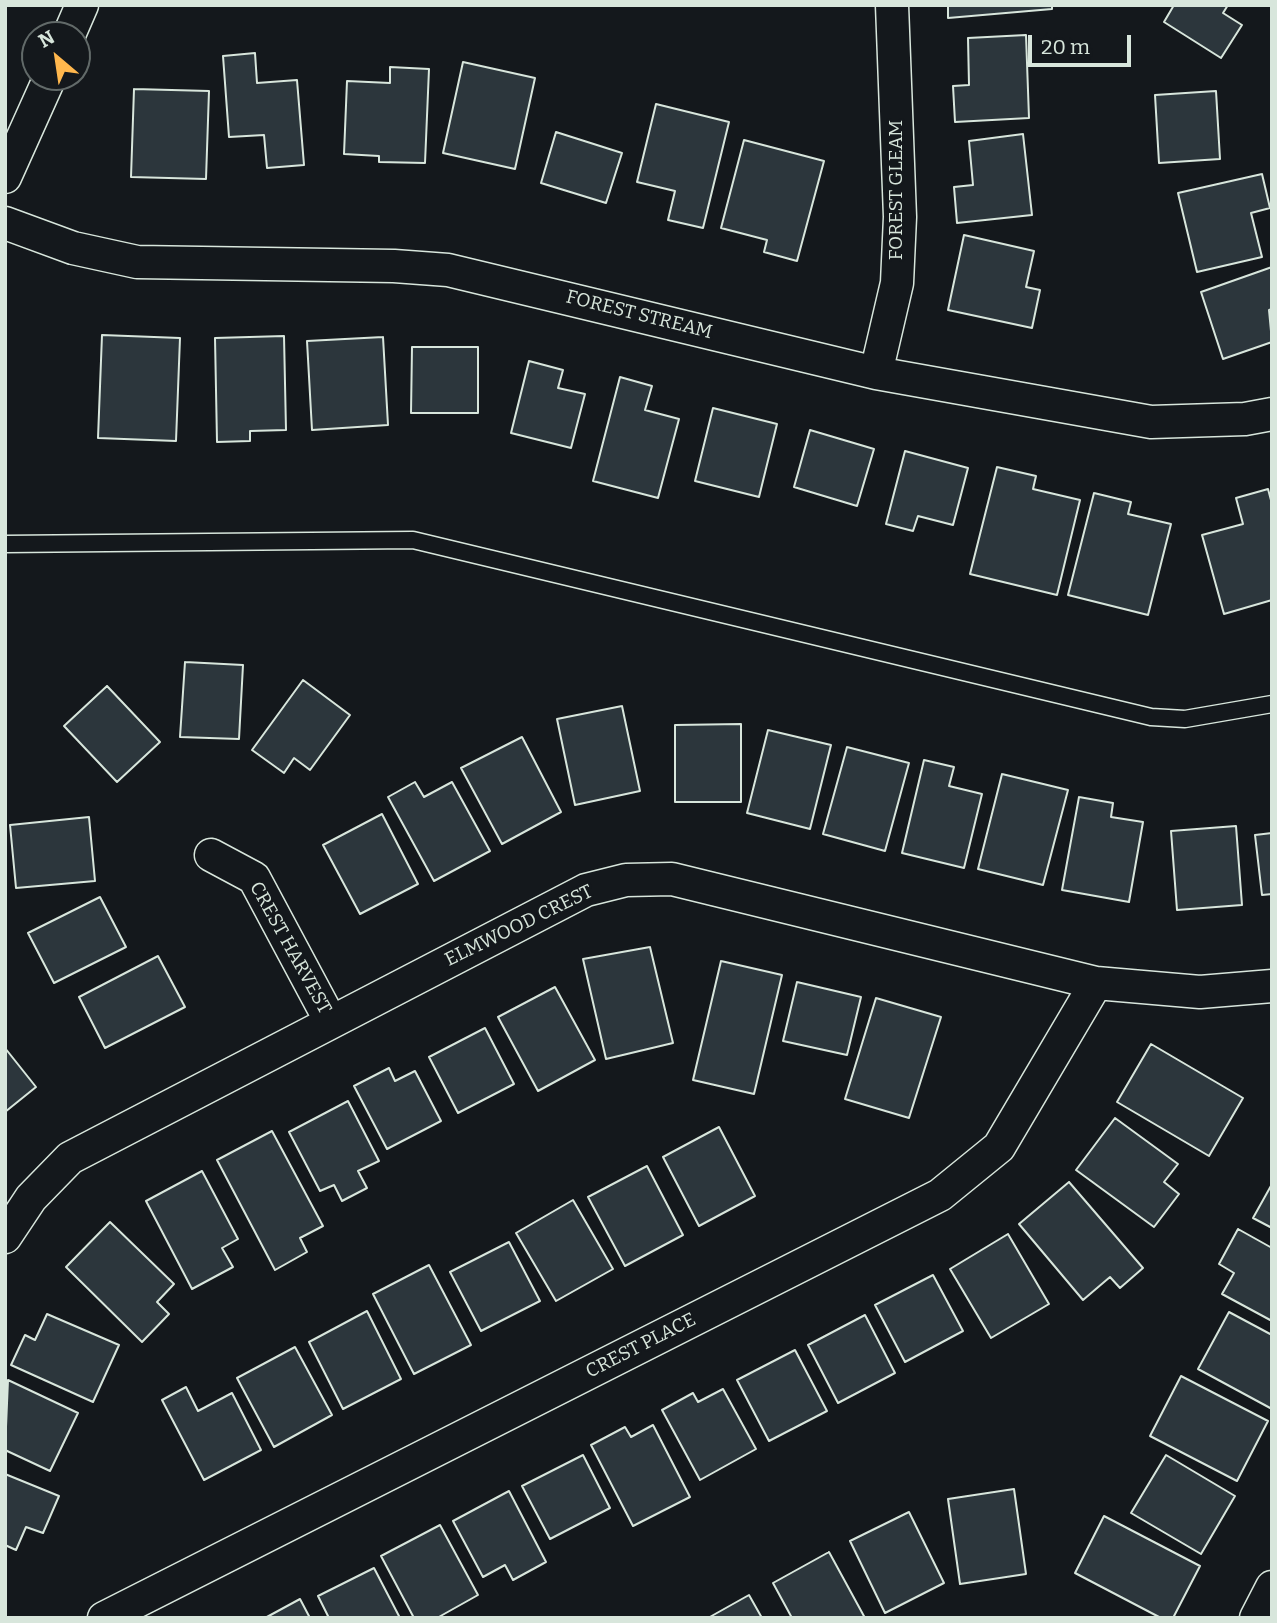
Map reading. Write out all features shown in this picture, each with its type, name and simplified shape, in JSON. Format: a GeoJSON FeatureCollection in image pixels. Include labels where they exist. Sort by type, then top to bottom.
{"type":"FeatureCollection","features":[{"type":"Feature","properties":{"kind":"street","name":"FOREST GLEAM"},"geometry":{"type":"LineString","coordinates":[[876,373],[897,283],[900,217],[892,5]]}},
{"type":"Feature","properties":{"kind":"street"},"geometry":{"type":"LineString","coordinates":[[5,177],[44,91]]}},
{"type":"Feature","properties":{"kind":"street","name":"FOREST STREAM"},"geometry":{"type":"LineString","coordinates":[[5,223],[73,248],[137,262],[394,266],[448,270],[876,373],[1151,422],[1245,419],[1272,414]]}},
{"type":"Feature","properties":{"kind":"street","name":"CREST HARVEST"},"geometry":{"type":"LineString","coordinates":[[211,855],[254,878],[331,1022]]}},
{"type":"Feature","properties":{"kind":"street","name":"ELMWOOD CREST"},"geometry":{"type":"LineString","coordinates":[[5,1237],[31,1198],[70,1157],[586,890],[626,880],[672,879],[1097,983],[1200,992],[1272,986]]}},
{"type":"Feature","properties":{"kind":"street","name":"CREST PLACE"},"geometry":{"type":"LineString","coordinates":[[104,1618],[940,1195],[999,1147],[1097,983]]}},
{"type":"Feature","properties":{"kind":"street"},"geometry":{"type":"LineString","coordinates":[[1256,1618],[1272,1587]]}},
{"type":"Feature","properties":{"kind":"lane"},"geometry":{"type":"LineString","coordinates":[[5,544],[413,540],[1151,717],[1185,719],[1272,704]]}},
{"type":"Feature","properties":{"kind":"building"},"geometry":{"type":"Polygon","coordinates":[[[948,5],[1052,5],[1052,9],[948,18],[948,5]]]}},
{"type":"Feature","properties":{"kind":"building"},"geometry":{"type":"Polygon","coordinates":[[[1174,5],[1228,5],[1223,13],[1242,25],[1221,58],[1164,22],[1174,5]]]}},
{"type":"Feature","properties":{"kind":"building"},"geometry":{"type":"Polygon","coordinates":[[[1026,35],[1029,118],[955,122],[953,86],[969,85],[968,38],[1026,35]]]}},
{"type":"Feature","properties":{"kind":"building"},"geometry":{"type":"Polygon","coordinates":[[[255,53],[257,83],[297,80],[304,165],[267,168],[264,135],[229,137],[223,56],[255,53]]]}},
{"type":"Feature","properties":{"kind":"building"},"geometry":{"type":"Polygon","coordinates":[[[463,62],[535,78],[515,169],[443,153],[463,62]]]}},
{"type":"Feature","properties":{"kind":"building"},"geometry":{"type":"Polygon","coordinates":[[[390,67],[429,69],[425,163],[379,162],[379,156],[344,154],[347,81],[390,83],[390,67]]]}},
{"type":"Feature","properties":{"kind":"building"},"geometry":{"type":"Polygon","coordinates":[[[134,89],[209,91],[206,179],[131,177],[134,89]]]}},
{"type":"Feature","properties":{"kind":"building"},"geometry":{"type":"Polygon","coordinates":[[[1216,91],[1220,159],[1159,163],[1155,95],[1216,91]]]}},
{"type":"Feature","properties":{"kind":"building"},"geometry":{"type":"Polygon","coordinates":[[[656,104],[729,122],[703,228],[668,220],[675,191],[637,182],[656,104]]]}},
{"type":"Feature","properties":{"kind":"building"},"geometry":{"type":"Polygon","coordinates":[[[556,132],[622,153],[606,203],[541,183],[556,132]]]}},
{"type":"Feature","properties":{"kind":"building"},"geometry":{"type":"Polygon","coordinates":[[[1023,134],[1032,215],[957,223],[954,187],[973,185],[969,141],[1023,134]]]}},
{"type":"Feature","properties":{"kind":"building"},"geometry":{"type":"Polygon","coordinates":[[[744,140],[824,161],[797,261],[764,252],[767,240],[721,228],[744,140]]]}},
{"type":"Feature","properties":{"kind":"building"},"geometry":{"type":"Polygon","coordinates":[[[1262,174],[1270,208],[1251,213],[1262,257],[1197,272],[1178,193],[1262,174]]]}},
{"type":"Feature","properties":{"kind":"building"},"geometry":{"type":"Polygon","coordinates":[[[964,235],[1034,251],[1026,287],[1040,290],[1032,328],[948,310],[964,235]]]}},
{"type":"Feature","properties":{"kind":"building"},"geometry":{"type":"Polygon","coordinates":[[[1272,267],[1272,309],[1269,310],[1272,342],[1223,359],[1201,292],[1272,267]]]}},
{"type":"Feature","properties":{"kind":"building"},"geometry":{"type":"Polygon","coordinates":[[[102,335],[180,338],[176,441],[98,438],[102,335]]]}},
{"type":"Feature","properties":{"kind":"building"},"geometry":{"type":"Polygon","coordinates":[[[284,336],[286,430],[250,431],[250,441],[217,442],[215,338],[284,336]]]}},
{"type":"Feature","properties":{"kind":"building"},"geometry":{"type":"Polygon","coordinates":[[[383,337],[388,425],[312,430],[307,341],[383,337]]]}},
{"type":"Feature","properties":{"kind":"building"},"geometry":{"type":"Polygon","coordinates":[[[412,347],[478,347],[478,413],[411,413],[412,347]]]}},
{"type":"Feature","properties":{"kind":"building"},"geometry":{"type":"Polygon","coordinates":[[[529,361],[563,370],[558,388],[585,394],[571,448],[511,433],[529,361]]]}},
{"type":"Feature","properties":{"kind":"building"},"geometry":{"type":"Polygon","coordinates":[[[620,377],[652,386],[645,410],[679,419],[658,498],[593,481],[620,377]]]}},
{"type":"Feature","properties":{"kind":"building"},"geometry":{"type":"Polygon","coordinates":[[[713,408],[777,424],[759,497],[695,481],[713,408]]]}},
{"type":"Feature","properties":{"kind":"building"},"geometry":{"type":"Polygon","coordinates":[[[810,430],[874,449],[857,506],[794,487],[810,430]]]}},
{"type":"Feature","properties":{"kind":"building"},"geometry":{"type":"Polygon","coordinates":[[[905,451],[968,468],[953,525],[918,516],[913,531],[886,524],[905,451]]]}},
{"type":"Feature","properties":{"kind":"building"},"geometry":{"type":"Polygon","coordinates":[[[997,467],[1036,476],[1033,489],[1080,500],[1057,595],[970,574],[997,467]]]}},
{"type":"Feature","properties":{"kind":"building"},"geometry":{"type":"Polygon","coordinates":[[[1268,489],[1272,504],[1272,600],[1224,614],[1202,535],[1243,524],[1236,498],[1268,489]]]}},
{"type":"Feature","properties":{"kind":"building"},"geometry":{"type":"Polygon","coordinates":[[[1094,493],[1131,502],[1128,514],[1171,524],[1148,615],[1068,595],[1094,493]]]}},
{"type":"Feature","properties":{"kind":"building"},"geometry":{"type":"Polygon","coordinates":[[[185,662],[243,665],[239,739],[180,737],[185,662]]]}},
{"type":"Feature","properties":{"kind":"building"},"geometry":{"type":"Polygon","coordinates":[[[303,680],[350,715],[310,770],[294,758],[284,773],[252,750],[303,680]]]}},
{"type":"Feature","properties":{"kind":"building"},"geometry":{"type":"Polygon","coordinates":[[[107,686],[160,742],[117,782],[64,726],[107,686]]]}},
{"type":"Feature","properties":{"kind":"building"},"geometry":{"type":"Polygon","coordinates":[[[622,706],[640,791],[575,805],[557,719],[622,706]]]}},
{"type":"Feature","properties":{"kind":"building"},"geometry":{"type":"Polygon","coordinates":[[[741,724],[741,802],[675,802],[675,725],[741,724]]]}},
{"type":"Feature","properties":{"kind":"building"},"geometry":{"type":"Polygon","coordinates":[[[768,730],[831,745],[810,829],[747,813],[768,730]]]}},
{"type":"Feature","properties":{"kind":"building"},"geometry":{"type":"Polygon","coordinates":[[[522,737],[561,812],[502,844],[461,768],[522,737]]]}},
{"type":"Feature","properties":{"kind":"building"},"geometry":{"type":"Polygon","coordinates":[[[847,747],[909,763],[885,851],[823,834],[847,747]]]}},
{"type":"Feature","properties":{"kind":"building"},"geometry":{"type":"Polygon","coordinates":[[[924,760],[954,767],[949,786],[982,794],[964,868],[902,853],[924,760]]]}},
{"type":"Feature","properties":{"kind":"building"},"geometry":{"type":"Polygon","coordinates":[[[1002,774],[1068,790],[1043,885],[978,869],[1002,774]]]}},
{"type":"Feature","properties":{"kind":"building"},"geometry":{"type":"Polygon","coordinates":[[[415,782],[424,797],[452,782],[490,851],[434,881],[388,797],[415,782]]]}},
{"type":"Feature","properties":{"kind":"building"},"geometry":{"type":"Polygon","coordinates":[[[1079,797],[1113,803],[1111,817],[1143,822],[1129,902],[1062,890],[1079,797]]]}},
{"type":"Feature","properties":{"kind":"building"},"geometry":{"type":"Polygon","coordinates":[[[382,814],[418,884],[360,914],[323,845],[382,814]]]}},
{"type":"Feature","properties":{"kind":"building"},"geometry":{"type":"Polygon","coordinates":[[[89,817],[95,881],[16,888],[10,825],[89,817]]]}},
{"type":"Feature","properties":{"kind":"building"},"geometry":{"type":"Polygon","coordinates":[[[1236,826],[1242,905],[1177,910],[1171,831],[1236,826]]]}},
{"type":"Feature","properties":{"kind":"building"},"geometry":{"type":"Polygon","coordinates":[[[1272,833],[1272,894],[1262,895],[1255,835],[1272,833]]]}},
{"type":"Feature","properties":{"kind":"building"},"geometry":{"type":"Polygon","coordinates":[[[100,897],[126,947],[54,983],[28,933],[100,897]]]}},
{"type":"Feature","properties":{"kind":"building"},"geometry":{"type":"Polygon","coordinates":[[[650,947],[673,1043],[606,1059],[583,959],[650,947]]]}},
{"type":"Feature","properties":{"kind":"building"},"geometry":{"type":"Polygon","coordinates":[[[158,956],[185,1007],[105,1048],[79,997],[158,956]]]}},
{"type":"Feature","properties":{"kind":"building"},"geometry":{"type":"Polygon","coordinates":[[[721,961],[782,975],[754,1094],[693,1080],[721,961]]]}},
{"type":"Feature","properties":{"kind":"building"},"geometry":{"type":"Polygon","coordinates":[[[797,982],[861,997],[847,1055],[783,1041],[797,982]]]}},
{"type":"Feature","properties":{"kind":"building"},"geometry":{"type":"Polygon","coordinates":[[[555,987],[595,1060],[538,1091],[498,1017],[555,987]]]}},
{"type":"Feature","properties":{"kind":"building"},"geometry":{"type":"Polygon","coordinates":[[[876,998],[941,1017],[909,1118],[845,1099],[876,998]]]}},
{"type":"Feature","properties":{"kind":"building"},"geometry":{"type":"Polygon","coordinates":[[[485,1028],[514,1084],[458,1113],[429,1057],[485,1028]]]}},
{"type":"Feature","properties":{"kind":"building"},"geometry":{"type":"Polygon","coordinates":[[[1151,1044],[1243,1098],[1209,1156],[1117,1102],[1151,1044]]]}},
{"type":"Feature","properties":{"kind":"building"},"geometry":{"type":"Polygon","coordinates":[[[5,1048],[36,1087],[5,1112],[5,1048]]]}},
{"type":"Feature","properties":{"kind":"building"},"geometry":{"type":"Polygon","coordinates":[[[389,1068],[395,1081],[415,1071],[441,1121],[387,1149],[354,1086],[389,1068]]]}},
{"type":"Feature","properties":{"kind":"building"},"geometry":{"type":"Polygon","coordinates":[[[348,1101],[379,1161],[358,1171],[367,1188],[342,1201],[334,1185],[320,1191],[289,1132],[348,1101]]]}},
{"type":"Feature","properties":{"kind":"building"},"geometry":{"type":"Polygon","coordinates":[[[1115,1118],[1178,1164],[1164,1182],[1179,1194],[1154,1227],[1076,1170],[1115,1118]]]}},
{"type":"Feature","properties":{"kind":"building"},"geometry":{"type":"Polygon","coordinates":[[[719,1127],[755,1196],[699,1226],[663,1157],[719,1127]]]}},
{"type":"Feature","properties":{"kind":"building"},"geometry":{"type":"Polygon","coordinates":[[[272,1131],[323,1226],[300,1238],[307,1252],[275,1270],[217,1160],[272,1131]]]}},
{"type":"Feature","properties":{"kind":"building"},"geometry":{"type":"Polygon","coordinates":[[[647,1166],[683,1235],[625,1266],[588,1197],[647,1166]]]}},
{"type":"Feature","properties":{"kind":"building"},"geometry":{"type":"Polygon","coordinates":[[[202,1171],[238,1239],[222,1248],[233,1267],[192,1289],[146,1201],[202,1171]]]}},
{"type":"Feature","properties":{"kind":"building"},"geometry":{"type":"Polygon","coordinates":[[[1069,1182],[1143,1268],[1120,1288],[1110,1277],[1083,1300],[1019,1224],[1069,1182]]]}},
{"type":"Feature","properties":{"kind":"building"},"geometry":{"type":"Polygon","coordinates":[[[1272,1184],[1272,1228],[1253,1218],[1272,1184]]]}},
{"type":"Feature","properties":{"kind":"building"},"geometry":{"type":"Polygon","coordinates":[[[573,1200],[613,1269],[556,1301],[516,1233],[573,1200]]]}},
{"type":"Feature","properties":{"kind":"building"},"geometry":{"type":"Polygon","coordinates":[[[110,1222],[174,1284],[157,1302],[169,1314],[142,1342],[66,1267],[110,1222]]]}},
{"type":"Feature","properties":{"kind":"building"},"geometry":{"type":"Polygon","coordinates":[[[1238,1229],[1272,1248],[1272,1321],[1222,1294],[1234,1273],[1219,1264],[1238,1229]]]}},
{"type":"Feature","properties":{"kind":"building"},"geometry":{"type":"Polygon","coordinates":[[[1008,1234],[1049,1304],[991,1338],[950,1269],[1008,1234]]]}},
{"type":"Feature","properties":{"kind":"building"},"geometry":{"type":"Polygon","coordinates":[[[509,1242],[540,1301],[481,1331],[450,1272],[509,1242]]]}},
{"type":"Feature","properties":{"kind":"building"},"geometry":{"type":"Polygon","coordinates":[[[429,1265],[471,1345],[414,1374],[373,1294],[429,1265]]]}},
{"type":"Feature","properties":{"kind":"building"},"geometry":{"type":"Polygon","coordinates":[[[933,1275],[963,1331],[905,1362],[875,1305],[933,1275]]]}},
{"type":"Feature","properties":{"kind":"building"},"geometry":{"type":"Polygon","coordinates":[[[367,1311],[401,1379],[343,1409],[309,1342],[367,1311]]]}},
{"type":"Feature","properties":{"kind":"building"},"geometry":{"type":"Polygon","coordinates":[[[1229,1312],[1272,1335],[1272,1409],[1198,1369],[1229,1312]]]}},
{"type":"Feature","properties":{"kind":"building"},"geometry":{"type":"Polygon","coordinates":[[[47,1314],[119,1345],[93,1402],[11,1365],[25,1335],[35,1340],[47,1314]]]}},
{"type":"Feature","properties":{"kind":"building"},"geometry":{"type":"Polygon","coordinates":[[[865,1315],[895,1373],[838,1403],[808,1345],[865,1315]]]}},
{"type":"Feature","properties":{"kind":"building"},"geometry":{"type":"Polygon","coordinates":[[[295,1347],[332,1415],[274,1447],[237,1378],[295,1347]]]}},
{"type":"Feature","properties":{"kind":"building"},"geometry":{"type":"Polygon","coordinates":[[[795,1350],[827,1411],[769,1441],[737,1380],[795,1350]]]}},
{"type":"Feature","properties":{"kind":"building"},"geometry":{"type":"Polygon","coordinates":[[[1181,1376],[1268,1421],[1237,1481],[1150,1436],[1181,1376]]]}},
{"type":"Feature","properties":{"kind":"building"},"geometry":{"type":"Polygon","coordinates":[[[8,1380],[78,1413],[50,1471],[5,1450],[8,1380]]]}},
{"type":"Feature","properties":{"kind":"building"},"geometry":{"type":"Polygon","coordinates":[[[186,1387],[198,1411],[232,1393],[261,1450],[204,1480],[162,1400],[186,1387]]]}},
{"type":"Feature","properties":{"kind":"building"},"geometry":{"type":"Polygon","coordinates":[[[723,1389],[756,1449],[700,1480],[662,1410],[693,1393],[698,1402],[723,1389]]]}},
{"type":"Feature","properties":{"kind":"building"},"geometry":{"type":"Polygon","coordinates":[[[653,1425],[690,1497],[633,1526],[591,1445],[625,1427],[631,1437],[653,1425]]]}},
{"type":"Feature","properties":{"kind":"building"},"geometry":{"type":"Polygon","coordinates":[[[583,1455],[610,1508],[550,1539],[522,1486],[583,1455]]]}},
{"type":"Feature","properties":{"kind":"building"},"geometry":{"type":"Polygon","coordinates":[[[1166,1455],[1235,1496],[1201,1554],[1131,1513],[1166,1455]]]}},
{"type":"Feature","properties":{"kind":"building"},"geometry":{"type":"Polygon","coordinates":[[[5,1474],[59,1496],[43,1533],[26,1527],[16,1550],[5,1545],[5,1474]]]}},
{"type":"Feature","properties":{"kind":"building"},"geometry":{"type":"Polygon","coordinates":[[[1014,1489],[1026,1574],[960,1584],[948,1499],[1014,1489]]]}},
{"type":"Feature","properties":{"kind":"building"},"geometry":{"type":"Polygon","coordinates":[[[509,1491],[546,1562],[513,1580],[505,1565],[483,1577],[453,1521],[509,1491]]]}},
{"type":"Feature","properties":{"kind":"building"},"geometry":{"type":"Polygon","coordinates":[[[909,1512],[944,1583],[885,1613],[850,1541],[909,1512]]]}},
{"type":"Feature","properties":{"kind":"building"},"geometry":{"type":"Polygon","coordinates":[[[1104,1516],[1200,1566],[1173,1618],[1161,1618],[1075,1573],[1104,1516]]]}},
{"type":"Feature","properties":{"kind":"building"},"geometry":{"type":"Polygon","coordinates":[[[440,1525],[478,1595],[437,1618],[414,1618],[381,1556],[440,1525]]]}},
{"type":"Feature","properties":{"kind":"building"},"geometry":{"type":"Polygon","coordinates":[[[829,1552],[865,1618],[792,1618],[773,1583],[829,1552]]]}},
{"type":"Feature","properties":{"kind":"building"},"geometry":{"type":"Polygon","coordinates":[[[374,1568],[400,1618],[329,1618],[318,1596],[374,1568]]]}},
{"type":"Feature","properties":{"kind":"building"},"geometry":{"type":"Polygon","coordinates":[[[749,1595],[762,1618],[708,1618],[749,1595]]]}},
{"type":"Feature","properties":{"kind":"building"},"geometry":{"type":"Polygon","coordinates":[[[300,1599],[310,1618],[265,1618],[300,1599]]]}}]}
